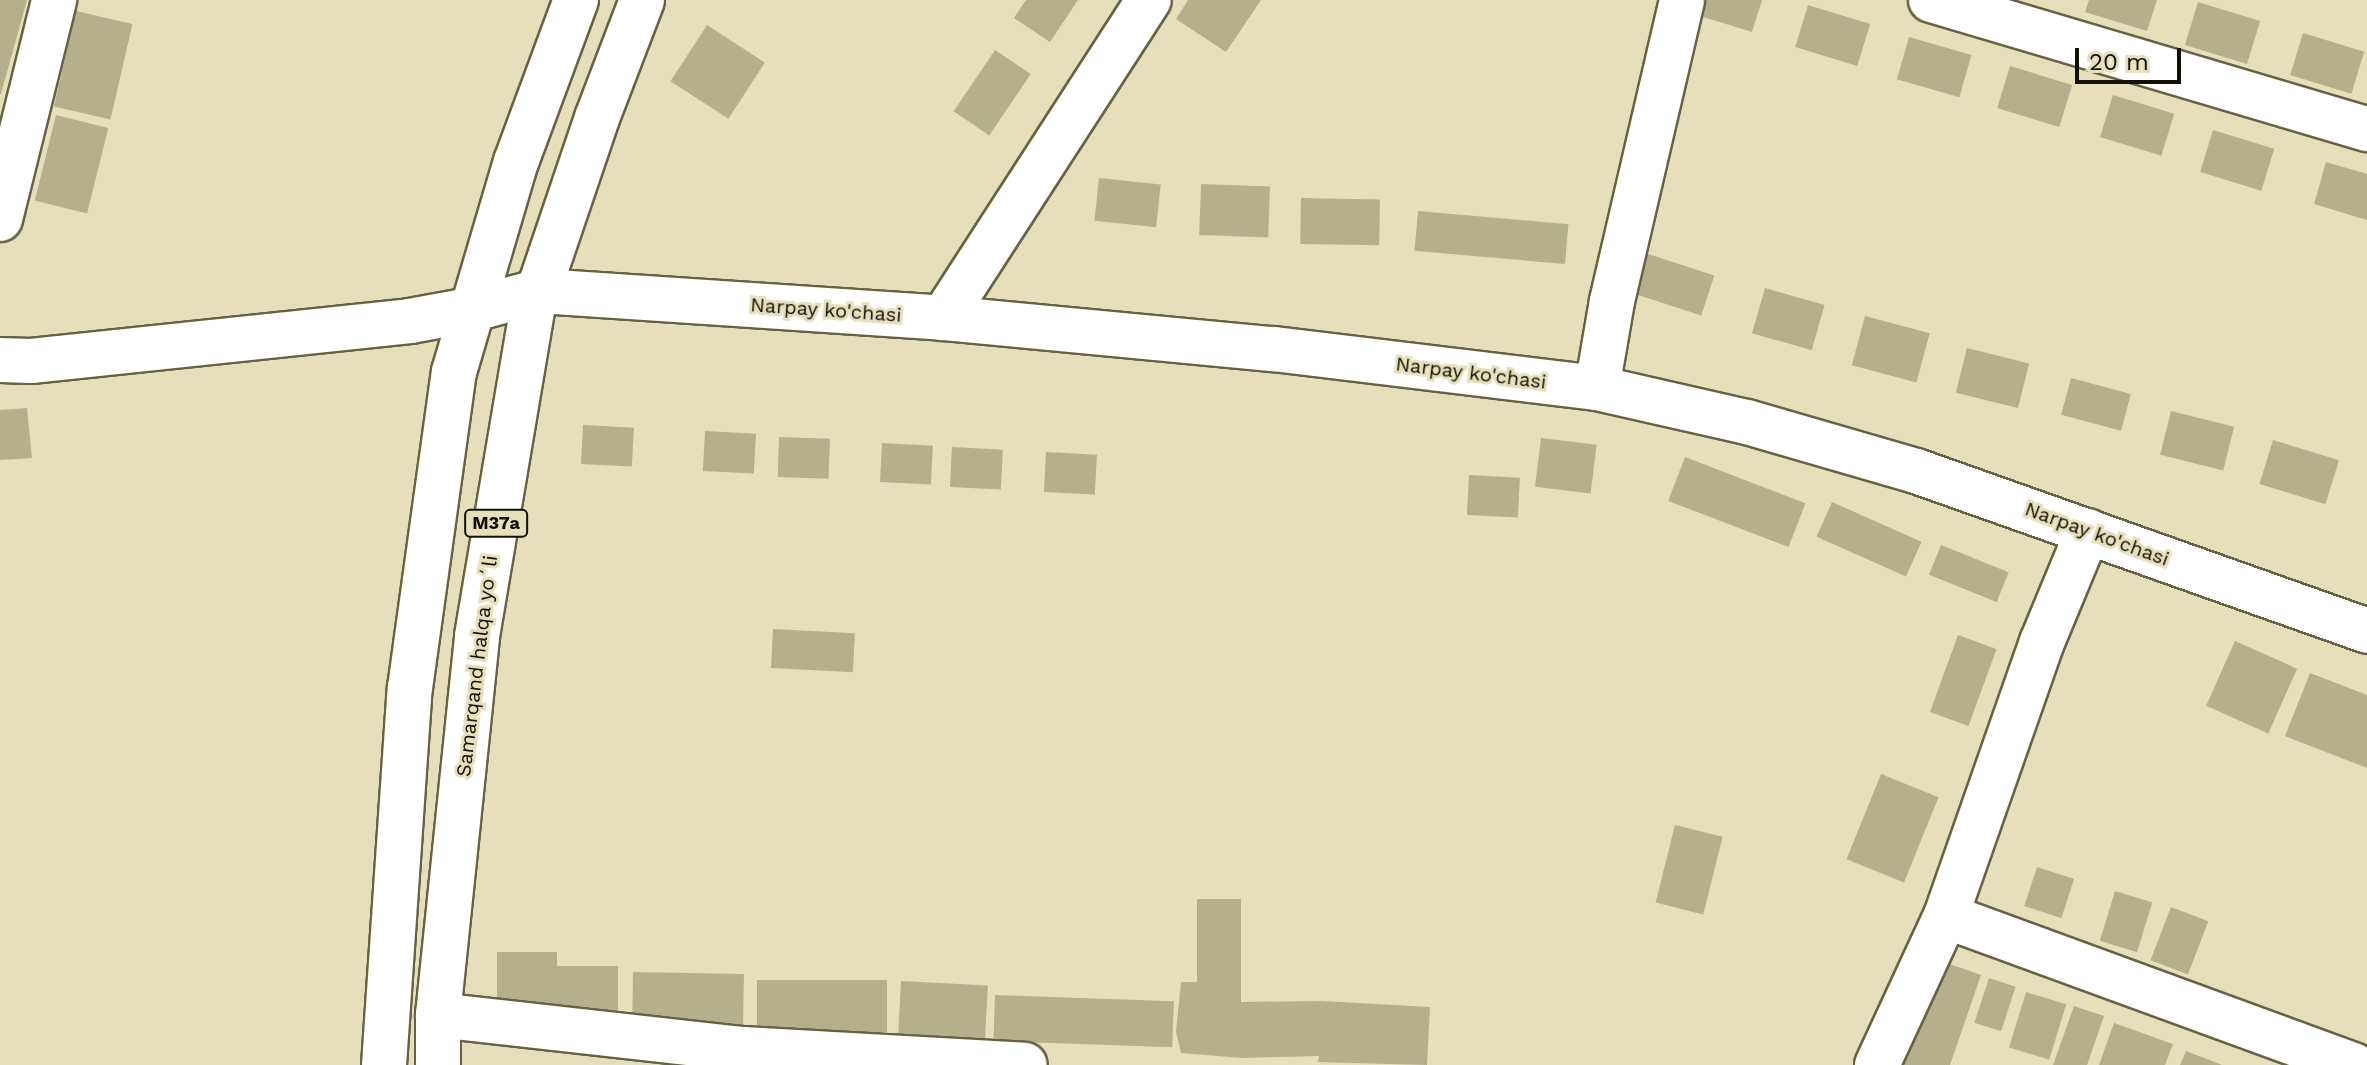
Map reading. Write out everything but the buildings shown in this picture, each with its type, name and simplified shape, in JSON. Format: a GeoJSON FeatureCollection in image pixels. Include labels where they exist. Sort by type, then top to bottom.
{"type":"FeatureCollection","features":[{"type":"Feature","properties":{"kind":"main road"},"geometry":{"type":"LineString","coordinates":[[0,219],[54,0]]}},
{"type":"Feature","properties":{"kind":"main road","name":"M37a"},"geometry":{"type":"LineString","coordinates":[[384,1065],[410,688],[454,372],[516,162],[576,0]]}},
{"type":"Feature","properties":{"kind":"main road","name":"Samarqand halqa yoʻli"},"geometry":{"type":"LineString","coordinates":[[438,1065],[438,1015],[477,636],[532,310],[597,118],[642,0]]}},
{"type":"Feature","properties":{"kind":"main road"},"geometry":{"type":"LineString","coordinates":[[943,318],[1149,0]]}},
{"type":"Feature","properties":{"kind":"main road"},"geometry":{"type":"LineString","coordinates":[[1597,388],[1612,301],[1682,0]]}},
{"type":"Feature","properties":{"kind":"main road"},"geometry":{"type":"LineString","coordinates":[[1931,0],[2367,129]]}},
{"type":"Feature","properties":{"kind":"main road","name":"Narpay ko'chasi"},"geometry":{"type":"LineString","coordinates":[[0,360],[31,361],[394,323],[470,310],[540,291],[943,318],[1274,349],[1597,388],[1747,422],[1916,471],[2367,631]]}},
{"type":"Feature","properties":{"kind":"main road"},"geometry":{"type":"LineString","coordinates":[[1877,1065],[1946,916],[2042,642],[2088,531]]}},
{"type":"Feature","properties":{"kind":"main road"},"geometry":{"type":"LineString","coordinates":[[1946,916],[2354,1065]]}},
{"type":"Feature","properties":{"kind":"main road"},"geometry":{"type":"LineString","coordinates":[[438,1015],[743,1049],[1025,1065]]}}]}
